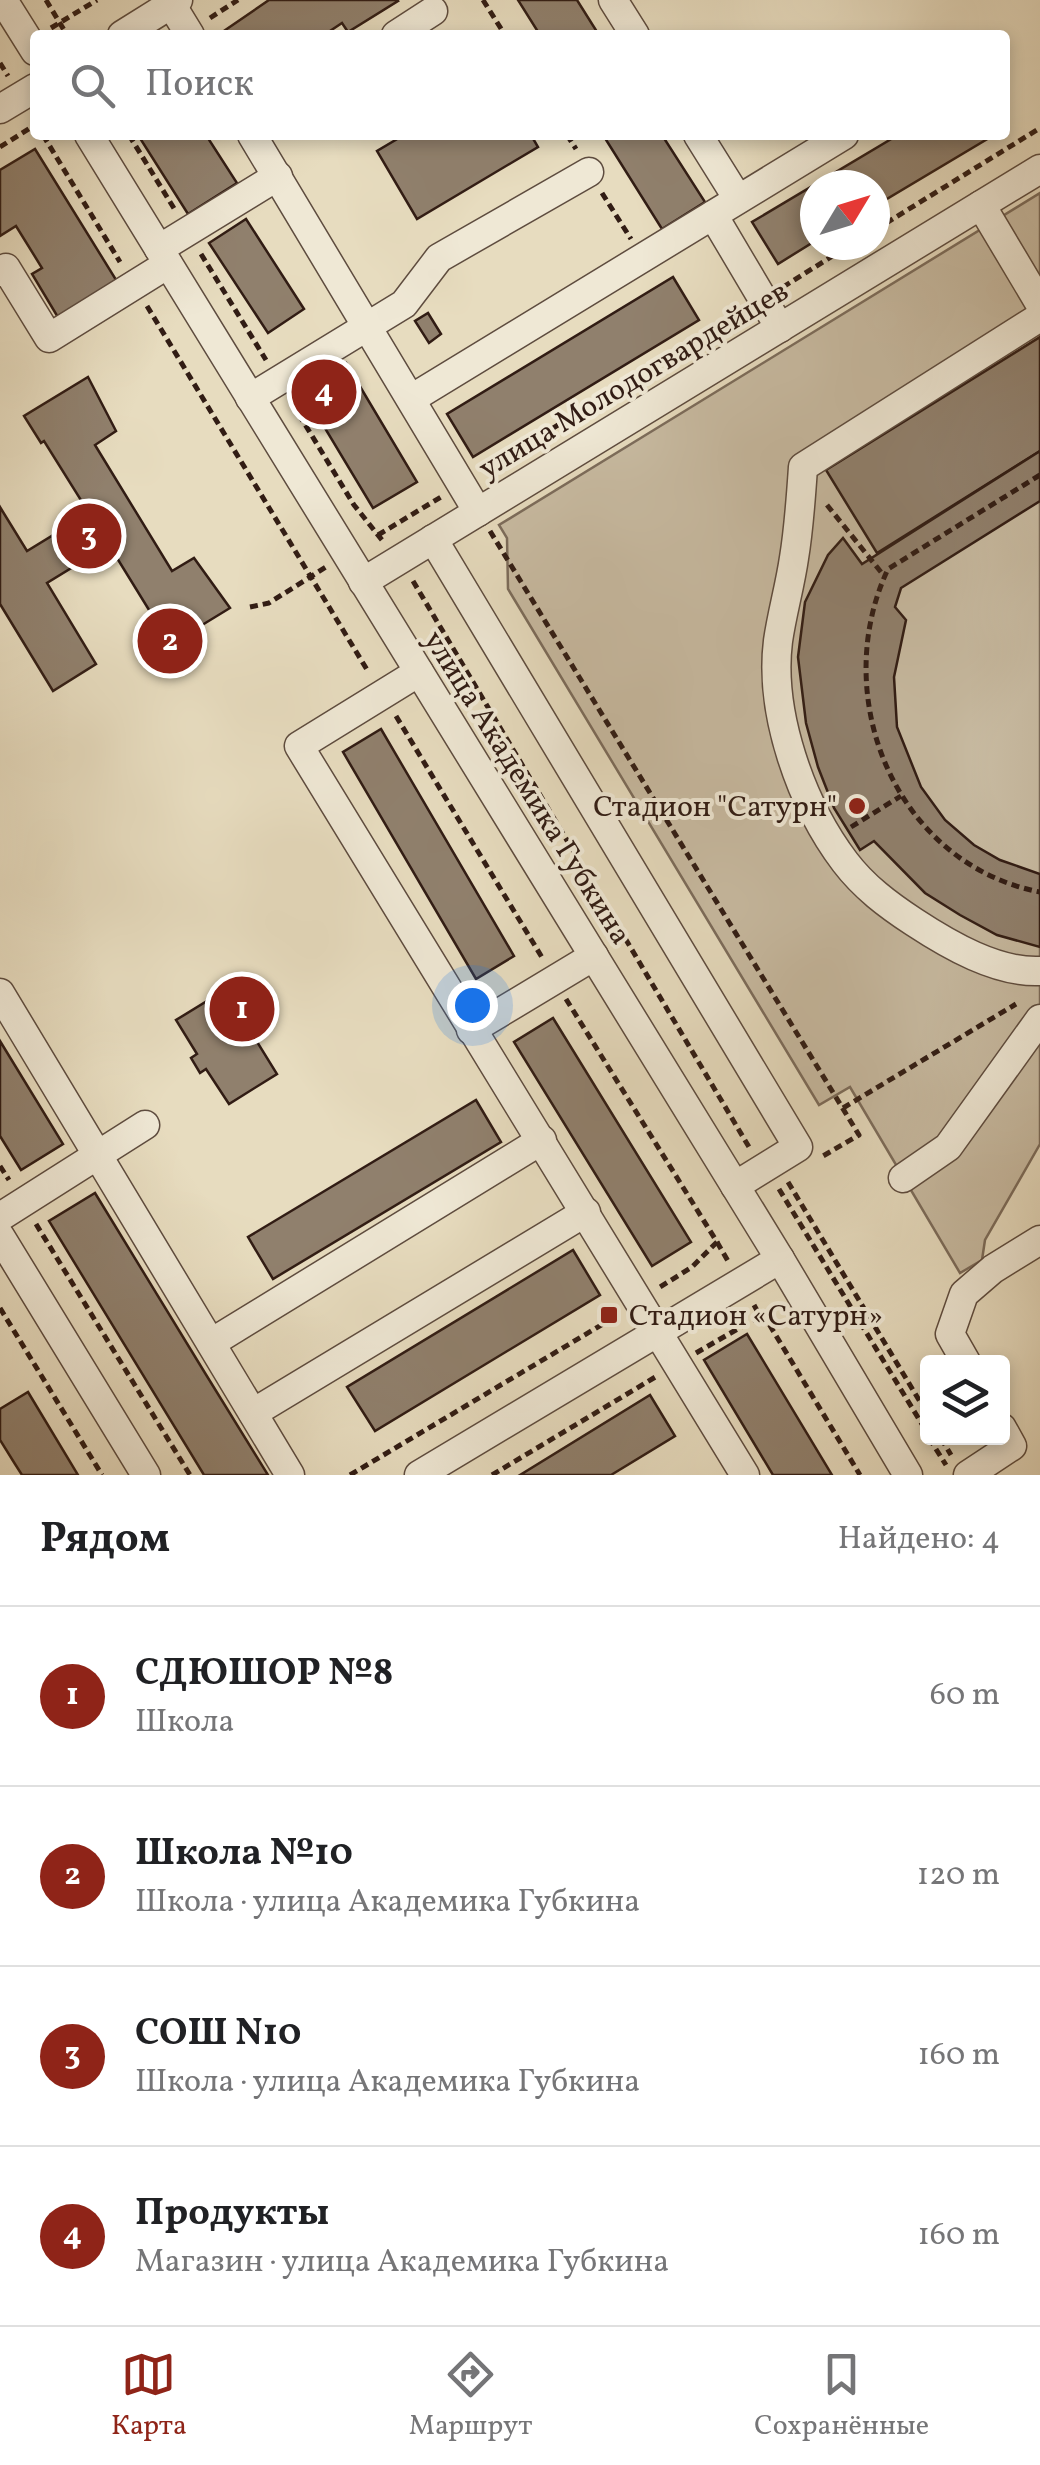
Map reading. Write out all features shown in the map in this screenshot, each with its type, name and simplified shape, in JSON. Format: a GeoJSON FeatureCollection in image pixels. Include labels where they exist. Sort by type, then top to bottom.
{"type":"FeatureCollection","features":[{"type":"Feature","properties":{"kind":"street"},"geometry":{"type":"LineString","coordinates":[[3,0],[30,43]]}},
{"type":"Feature","properties":{"kind":"street"},"geometry":{"type":"LineString","coordinates":[[614,0],[632,30]]}},
{"type":"Feature","properties":{"kind":"street"},"geometry":{"type":"LineString","coordinates":[[130,30],[175,2],[188,30]]}},
{"type":"Feature","properties":{"kind":"street"},"geometry":{"type":"LineString","coordinates":[[403,30],[437,4]]}},
{"type":"Feature","properties":{"kind":"street"},"geometry":{"type":"LineString","coordinates":[[0,109],[30,91]]}},
{"type":"Feature","properties":{"kind":"street","name":"улица Академика Губкина"},"geometry":{"type":"LineString","coordinates":[[92,140],[780,1259],[908,1475]]}},
{"type":"Feature","properties":{"kind":"street"},"geometry":{"type":"LineString","coordinates":[[255,140],[478,512]]}},
{"type":"Feature","properties":{"kind":"street"},"geometry":{"type":"LineString","coordinates":[[701,140],[738,198]]}},
{"type":"Feature","properties":{"kind":"street"},"geometry":{"type":"LineString","coordinates":[[411,398],[836,140]]}},
{"type":"Feature","properties":{"kind":"street","name":"улица Молодогвардейцев"},"geometry":{"type":"LineString","coordinates":[[363,582],[1040,170]]}},
{"type":"Feature","properties":{"kind":"street"},"geometry":{"type":"LineString","coordinates":[[250,398],[404,304],[439,258],[590,172]]}},
{"type":"Feature","properties":{"kind":"street"},"geometry":{"type":"LineString","coordinates":[[0,272],[6,268],[49,338],[164,257],[188,232],[278,176]]}},
{"type":"Feature","properties":{"kind":"street"},"geometry":{"type":"LineString","coordinates":[[981,205],[1040,304]]}},
{"type":"Feature","properties":{"kind":"street"},"geometry":{"type":"LineString","coordinates":[[713,215],[780,328]]}},
{"type":"Feature","properties":{"kind":"street"},"geometry":{"type":"LineString","coordinates":[[1040,317],[803,467],[794,557],[778,642],[777,698],[788,746],[815,811],[845,862],[881,900],[934,935],[982,959],[1030,972],[1040,971]]}},
{"type":"Feature","properties":{"kind":"street"},"geometry":{"type":"LineString","coordinates":[[433,539],[798,1147],[775,1172],[735,1186]]}},
{"type":"Feature","properties":{"kind":"street"},"geometry":{"type":"LineString","coordinates":[[419,672],[299,746],[658,1332],[733,1471]]}},
{"type":"Feature","properties":{"kind":"street"},"geometry":{"type":"LineString","coordinates":[[471,1030],[594,956]]}},
{"type":"Feature","properties":{"kind":"street"},"geometry":{"type":"LineString","coordinates":[[0,992],[290,1475]]}},
{"type":"Feature","properties":{"kind":"street"},"geometry":{"type":"LineString","coordinates":[[903,1178],[948,1147],[1033,1008]]}},
{"type":"Feature","properties":{"kind":"street"},"geometry":{"type":"LineString","coordinates":[[11,1210],[145,1125]]}},
{"type":"Feature","properties":{"kind":"street"},"geometry":{"type":"LineString","coordinates":[[210,1343],[542,1140]]}},
{"type":"Feature","properties":{"kind":"street"},"geometry":{"type":"LineString","coordinates":[[253,1413],[586,1212]]}},
{"type":"Feature","properties":{"kind":"street"},"geometry":{"type":"LineString","coordinates":[[0,1236],[146,1475]]}},
{"type":"Feature","properties":{"kind":"street"},"geometry":{"type":"LineString","coordinates":[[962,1355],[950,1334],[964,1294],[993,1269],[1040,1240]]}},
{"type":"Feature","properties":{"kind":"street"},"geometry":{"type":"LineString","coordinates":[[419,1475],[780,1259]]}},
{"type":"Feature","properties":{"kind":"street"},"geometry":{"type":"LineString","coordinates":[[968,1475],[1012,1446],[1010,1442]]}},
{"type":"Feature","properties":{"kind":"path"},"geometry":{"type":"LineString","coordinates":[[46,0],[64,30]]}},
{"type":"Feature","properties":{"kind":"path"},"geometry":{"type":"LineString","coordinates":[[48,30],[97,0]]}},
{"type":"Feature","properties":{"kind":"path"},"geometry":{"type":"LineString","coordinates":[[483,0],[502,30]]}},
{"type":"Feature","properties":{"kind":"path"},"geometry":{"type":"LineString","coordinates":[[890,221],[1040,128]]}},
{"type":"Feature","properties":{"kind":"path"},"geometry":{"type":"LineString","coordinates":[[0,147],[30,129]]}},
{"type":"Feature","properties":{"kind":"path"},"geometry":{"type":"LineString","coordinates":[[131,140],[354,505],[420,590],[748,1146],[775,1172],[920,1402]]}},
{"type":"Feature","properties":{"kind":"path"},"geometry":{"type":"LineString","coordinates":[[378,535],[826,260]]}},
{"type":"Feature","properties":{"kind":"path"},"geometry":{"type":"LineString","coordinates":[[1040,475],[888,569],[877,592],[868,630],[865,680],[870,721],[882,758],[901,796],[944,844],[968,863],[1040,892]]}},
{"type":"Feature","properties":{"kind":"path"},"geometry":{"type":"LineString","coordinates":[[478,512],[859,1135],[815,1160]]}},
{"type":"Feature","properties":{"kind":"path"},"geometry":{"type":"LineString","coordinates":[[848,532],[885,577]]}},
{"type":"Feature","properties":{"kind":"path"},"geometry":{"type":"LineString","coordinates":[[250,608],[269,603],[347,554]]}},
{"type":"Feature","properties":{"kind":"path"},"geometry":{"type":"LineString","coordinates":[[847,829],[901,796]]}},
{"type":"Feature","properties":{"kind":"path"},"geometry":{"type":"LineString","coordinates":[[843,1108],[1033,1008]]}},
{"type":"Feature","properties":{"kind":"path"},"geometry":{"type":"LineString","coordinates":[[0,1166],[11,1210],[190,1475]]}},
{"type":"Feature","properties":{"kind":"path"},"geometry":{"type":"LineString","coordinates":[[775,1172],[776,1183],[920,1423]]}},
{"type":"Feature","properties":{"kind":"path"},"geometry":{"type":"LineString","coordinates":[[350,1475],[616,1317],[692,1267],[714,1239],[860,1475]]}},
{"type":"Feature","properties":{"kind":"path"},"geometry":{"type":"LineString","coordinates":[[0,1308],[102,1475]]}},
{"type":"Feature","properties":{"kind":"path"},"geometry":{"type":"LineString","coordinates":[[492,1475],[760,1316]]}},
{"type":"Feature","properties":{"kind":"path"},"geometry":{"type":"LineString","coordinates":[[934,1445],[952,1475]]}},
{"type":"Feature","properties":{"kind":"shaded area","name":"Стадион \"Сатурн\""},"geometry":{"type":"Polygon","coordinates":[[[1040,193],[1040,1144],[985,1240],[982,1260],[960,1273],[850,1087],[819,1105],[508,589],[507,538],[499,525],[1040,193]]]}},
{"type":"Feature","properties":{"kind":"building"},"geometry":{"type":"Polygon","coordinates":[[[269,0],[398,1],[351,30],[342,23],[332,30],[225,30],[269,0]]]}},
{"type":"Feature","properties":{"kind":"building"},"geometry":{"type":"Polygon","coordinates":[[[518,0],[577,0],[596,30],[537,30],[518,0]]]}},
{"type":"Feature","properties":{"kind":"building"},"geometry":{"type":"Polygon","coordinates":[[[141,140],[209,140],[237,183],[188,214],[141,140]]]}},
{"type":"Feature","properties":{"kind":"building"},"geometry":{"type":"Polygon","coordinates":[[[396,140],[534,140],[538,147],[417,219],[377,151],[396,140]]]}},
{"type":"Feature","properties":{"kind":"building"},"geometry":{"type":"Polygon","coordinates":[[[606,140],[665,140],[705,202],[662,229],[606,140]]]}},
{"type":"Feature","properties":{"kind":"building"},"geometry":{"type":"Polygon","coordinates":[[[890,140],[986,140],[890,197],[890,170],[839,170],[890,140]]]}},
{"type":"Feature","properties":{"kind":"building"},"geometry":{"type":"Polygon","coordinates":[[[35,149],[118,283],[59,319],[32,274],[42,268],[16,226],[0,236],[0,170],[35,149]]]}},
{"type":"Feature","properties":{"kind":"building"},"geometry":{"type":"Polygon","coordinates":[[[800,193],[800,250],[778,264],[752,222],[800,193]]]}},
{"type":"Feature","properties":{"kind":"building"},"geometry":{"type":"Polygon","coordinates":[[[246,219],[304,309],[268,333],[209,243],[246,219]]]}},
{"type":"Feature","properties":{"kind":"building"},"geometry":{"type":"Polygon","coordinates":[[[673,277],[699,320],[473,457],[447,414],[673,277]]]}},
{"type":"Feature","properties":{"kind":"building"},"geometry":{"type":"Polygon","coordinates":[[[428,313],[441,334],[429,343],[415,321],[428,313]]]}},
{"type":"Feature","properties":{"kind":"building"},"geometry":{"type":"Polygon","coordinates":[[[1040,337],[1040,451],[877,553],[826,470],[1040,337]]]}},
{"type":"Feature","properties":{"kind":"building"},"geometry":{"type":"Polygon","coordinates":[[[346,363],[417,482],[373,508],[302,390],[346,363]]]}},
{"type":"Feature","properties":{"kind":"building"},"geometry":{"type":"Polygon","coordinates":[[[88,377],[116,431],[95,445],[172,571],[194,558],[230,608],[166,647],[150,621],[154,618],[109,545],[47,583],[96,664],[53,691],[0,604],[0,507],[27,551],[89,513],[24,416],[88,377]]]}},
{"type":"Feature","properties":{"kind":"building"},"geometry":{"type":"Polygon","coordinates":[[[1040,451],[1040,501],[901,588],[895,607],[906,620],[894,677],[897,727],[921,787],[945,820],[974,845],[1000,860],[1040,874],[1040,947],[997,935],[925,893],[874,841],[860,850],[834,808],[818,767],[806,723],[798,657],[805,602],[828,555],[843,538],[862,564],[1040,451]]]}},
{"type":"Feature","properties":{"kind":"building"},"geometry":{"type":"Polygon","coordinates":[[[381,729],[514,956],[476,979],[343,752],[381,729]]]}},
{"type":"Feature","properties":{"kind":"building"},"geometry":{"type":"Polygon","coordinates":[[[225,990],[277,1074],[229,1104],[206,1069],[200,1073],[191,1058],[197,1054],[176,1020],[225,990]]]}},
{"type":"Feature","properties":{"kind":"building"},"geometry":{"type":"Polygon","coordinates":[[[553,1018],[691,1242],[652,1266],[514,1042],[553,1018]]]}},
{"type":"Feature","properties":{"kind":"building"},"geometry":{"type":"Polygon","coordinates":[[[0,1041],[63,1144],[21,1170],[0,1136],[0,1041]]]}},
{"type":"Feature","properties":{"kind":"building"},"geometry":{"type":"Polygon","coordinates":[[[476,1100],[501,1142],[273,1279],[248,1237],[476,1100]]]}},
{"type":"Feature","properties":{"kind":"building"},"geometry":{"type":"Polygon","coordinates":[[[95,1193],[268,1475],[204,1475],[49,1221],[95,1193]]]}},
{"type":"Feature","properties":{"kind":"building"},"geometry":{"type":"Polygon","coordinates":[[[573,1250],[600,1295],[375,1431],[347,1387],[573,1250]]]}},
{"type":"Feature","properties":{"kind":"building"},"geometry":{"type":"Polygon","coordinates":[[[747,1334],[832,1475],[773,1475],[704,1360],[747,1334]]]}},
{"type":"Feature","properties":{"kind":"building"},"geometry":{"type":"Polygon","coordinates":[[[28,1392],[78,1475],[22,1475],[0,1440],[0,1409],[28,1392]]]}},
{"type":"Feature","properties":{"kind":"building"},"geometry":{"type":"Polygon","coordinates":[[[650,1395],[675,1436],[611,1475],[520,1475],[650,1395]]]}},
{"type":"Feature","properties":{"kind":"place","name":"Продукты"},"geometry":{"type":"Point","coordinates":[324,392]}},
{"type":"Feature","properties":{"kind":"place","name":"СОШ N10"},"geometry":{"type":"Point","coordinates":[89,536]}},
{"type":"Feature","properties":{"kind":"place","name":"Школа №10"},"geometry":{"type":"Point","coordinates":[170,641]}},
{"type":"Feature","properties":{"kind":"place","name":"Стадион \"Сатурн\""},"geometry":{"type":"Point","coordinates":[857,806]}},
{"type":"Feature","properties":{"kind":"place","name":"СДЮШОР №8"},"geometry":{"type":"Point","coordinates":[242,1009]}},
{"type":"Feature","properties":{"kind":"place","name":"Стадион «Сатурн»"},"geometry":{"type":"Point","coordinates":[609,1315]}}]}
